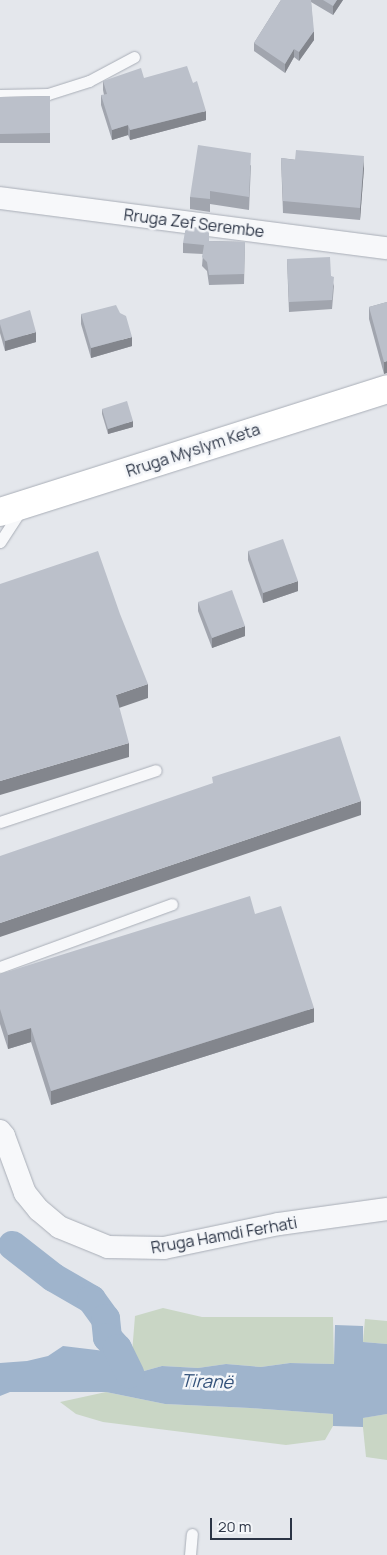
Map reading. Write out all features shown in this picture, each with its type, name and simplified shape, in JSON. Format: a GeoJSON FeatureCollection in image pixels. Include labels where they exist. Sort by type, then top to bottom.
{"type":"FeatureCollection","features":[{"type":"Feature","properties":{"kind":"main road","name":"Rruga Myslym Keta"},"geometry":{"type":"LineString","coordinates":[[12,508],[387,389]]}},
{"type":"Feature","properties":{"kind":"street","name":"Rruga Zef Serembe"},"geometry":{"type":"LineString","coordinates":[[0,198],[387,248]]}},
{"type":"Feature","properties":{"kind":"street","name":"Rruga Hamdi Ferhati"},"geometry":{"type":"LineString","coordinates":[[0,1131],[4,1136],[26,1193],[39,1210],[59,1227],[108,1246],[164,1248],[279,1224],[387,1209]]}},
{"type":"Feature","properties":{"kind":"lane"},"geometry":{"type":"LineString","coordinates":[[0,95],[48,94],[89,80],[134,57]]}},
{"type":"Feature","properties":{"kind":"lane"},"geometry":{"type":"LineString","coordinates":[[0,542],[12,508]]}},
{"type":"Feature","properties":{"kind":"lane"},"geometry":{"type":"LineString","coordinates":[[0,822],[156,770]]}},
{"type":"Feature","properties":{"kind":"lane"},"geometry":{"type":"LineString","coordinates":[[0,967],[172,904]]}},
{"type":"Feature","properties":{"kind":"lane"},"geometry":{"type":"LineString","coordinates":[[190,1555],[192,1534]]}},
{"type":"Feature","properties":{"kind":"green space"},"geometry":{"type":"Polygon","coordinates":[[[163,1308],[202,1317],[333,1317],[334,1364],[290,1363],[261,1367],[226,1364],[198,1368],[162,1366],[144,1371],[131,1365],[135,1316],[163,1308]]]}},
{"type":"Feature","properties":{"kind":"green space"},"geometry":{"type":"Polygon","coordinates":[[[365,1319],[387,1321],[387,1344],[363,1342],[365,1319]]]}},
{"type":"Feature","properties":{"kind":"green space"},"geometry":{"type":"Polygon","coordinates":[[[106,1392],[165,1404],[334,1414],[333,1426],[325,1440],[286,1445],[103,1422],[76,1414],[60,1402],[106,1392]]]}},
{"type":"Feature","properties":{"kind":"green space"},"geometry":{"type":"Polygon","coordinates":[[[387,1414],[387,1460],[366,1457],[362,1418],[387,1414]]]}},
{"type":"Feature","properties":{"kind":"water","name":"Tiranë"},"geometry":{"type":"Polygon","coordinates":[[[335,1325],[363,1326],[363,1342],[387,1344],[387,1414],[363,1418],[363,1427],[333,1426],[333,1414],[165,1404],[106,1392],[10,1392],[0,1396],[0,1363],[27,1361],[48,1356],[63,1346],[130,1354],[131,1365],[144,1371],[162,1366],[198,1368],[226,1364],[261,1367],[290,1363],[334,1364],[335,1325]]]}},
{"type":"Feature","properties":{"kind":"building"},"geometry":{"type":"Polygon","coordinates":[[[281,0],[311,0],[314,31],[299,52],[294,49],[285,64],[254,43],[281,0]]]}},
{"type":"Feature","properties":{"kind":"building"},"geometry":{"type":"Polygon","coordinates":[[[323,0],[337,0],[333,6],[323,0]]]}},
{"type":"Feature","properties":{"kind":"building"},"geometry":{"type":"Polygon","coordinates":[[[187,66],[193,83],[197,81],[206,111],[130,130],[128,125],[112,130],[101,95],[107,94],[103,81],[141,68],[144,78],[187,66]]]}},
{"type":"Feature","properties":{"kind":"building"},"geometry":{"type":"Polygon","coordinates":[[[50,96],[50,133],[0,134],[0,97],[50,96]]]}},
{"type":"Feature","properties":{"kind":"building"},"geometry":{"type":"Polygon","coordinates":[[[198,145],[251,153],[249,197],[210,191],[210,199],[190,197],[198,145]]]}},
{"type":"Feature","properties":{"kind":"building"},"geometry":{"type":"Polygon","coordinates":[[[296,150],[364,156],[360,208],[283,201],[281,158],[295,160],[296,150]]]}},
{"type":"Feature","properties":{"kind":"building"},"geometry":{"type":"Polygon","coordinates":[[[186,226],[209,229],[209,241],[245,242],[244,274],[209,275],[207,262],[202,257],[204,245],[183,243],[186,226]]]}},
{"type":"Feature","properties":{"kind":"building"},"geometry":{"type":"Polygon","coordinates":[[[330,257],[331,276],[334,277],[332,300],[289,302],[287,259],[330,257]]]}},
{"type":"Feature","properties":{"kind":"building"},"geometry":{"type":"Polygon","coordinates":[[[387,302],[387,361],[384,362],[369,307],[387,302]]]}},
{"type":"Feature","properties":{"kind":"building"},"geometry":{"type":"Polygon","coordinates":[[[116,305],[120,313],[126,316],[132,337],[91,348],[81,314],[116,305]]]}},
{"type":"Feature","properties":{"kind":"building"},"geometry":{"type":"Polygon","coordinates":[[[30,310],[36,332],[5,341],[0,320],[30,310]]]}},
{"type":"Feature","properties":{"kind":"building"},"geometry":{"type":"Polygon","coordinates":[[[127,401],[133,421],[108,429],[102,409],[127,401]]]}},
{"type":"Feature","properties":{"kind":"building"},"geometry":{"type":"Polygon","coordinates":[[[283,539],[298,581],[263,593],[248,551],[283,539]]]}},
{"type":"Feature","properties":{"kind":"building"},"geometry":{"type":"Polygon","coordinates":[[[98,551],[120,614],[148,684],[116,695],[129,743],[0,781],[0,584],[98,551]]]}},
{"type":"Feature","properties":{"kind":"building"},"geometry":{"type":"Polygon","coordinates":[[[232,590],[245,626],[212,638],[198,602],[232,590]]]}},
{"type":"Feature","properties":{"kind":"building"},"geometry":{"type":"Polygon","coordinates":[[[340,736],[361,801],[0,923],[0,856],[213,783],[212,777],[340,736]]]}},
{"type":"Feature","properties":{"kind":"building"},"geometry":{"type":"Polygon","coordinates":[[[250,896],[255,914],[281,906],[314,1008],[51,1091],[31,1028],[8,1035],[0,1009],[0,974],[250,896]]]}},
{"type":"Feature","properties":{"kind":"waterway"},"geometry":{"type":"LineString","coordinates":[[12,1245],[53,1277],[91,1299],[105,1318],[107,1337],[117,1348],[129,1373]]}}]}
